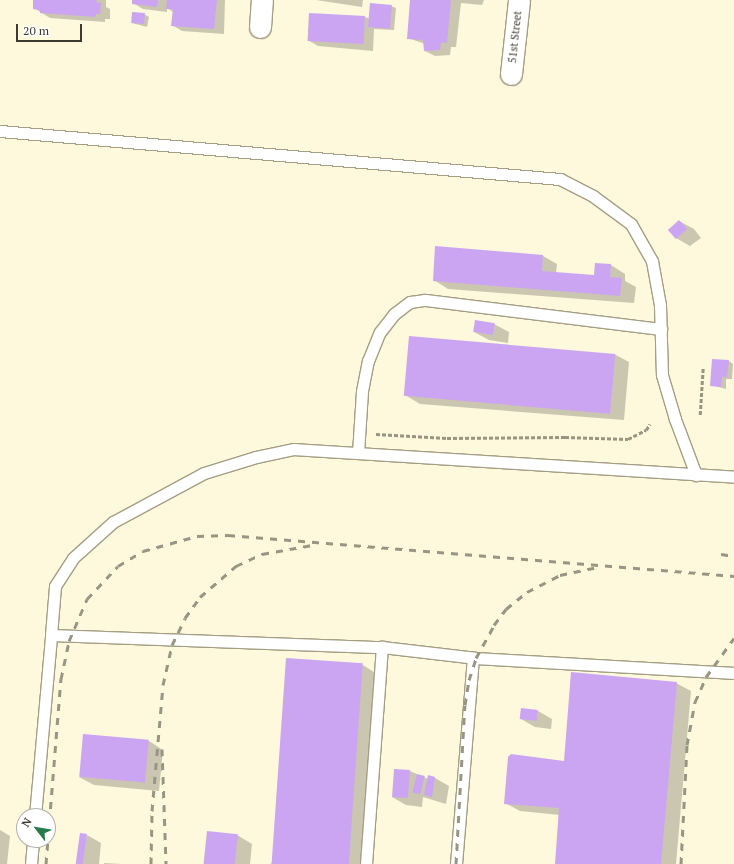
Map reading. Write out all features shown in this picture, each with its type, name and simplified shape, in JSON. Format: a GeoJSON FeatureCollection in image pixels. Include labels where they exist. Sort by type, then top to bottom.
{"type":"FeatureCollection","features":[{"type":"Feature","properties":{"kind":"street"},"geometry":{"type":"LineString","coordinates":[[260,27],[262,0]]}},
{"type":"Feature","properties":{"kind":"street","name":"51st Street"},"geometry":{"type":"LineString","coordinates":[[511,74],[519,0]]}},
{"type":"Feature","properties":{"kind":"lane"},"geometry":{"type":"LineString","coordinates":[[0,130],[560,179],[594,196],[631,224],[652,261],[660,305],[662,375],[675,419],[696,475]]}},
{"type":"Feature","properties":{"kind":"lane"},"geometry":{"type":"LineString","coordinates":[[358,454],[362,391],[368,361],[380,332],[394,314],[410,302],[425,300],[661,329]]}},
{"type":"Feature","properties":{"kind":"lane"},"geometry":{"type":"LineString","coordinates":[[36,808],[55,586],[73,558],[113,522],[204,473],[256,457],[294,450],[734,477]]}},
{"type":"Feature","properties":{"kind":"lane"},"geometry":{"type":"LineString","coordinates":[[51,635],[382,647],[473,658],[734,673]]}},
{"type":"Feature","properties":{"kind":"lane"},"geometry":{"type":"LineString","coordinates":[[366,864],[382,647]]}},
{"type":"Feature","properties":{"kind":"lane"},"geometry":{"type":"LineString","coordinates":[[456,864],[473,658]]}},
{"type":"Feature","properties":{"kind":"lane"},"geometry":{"type":"LineString","coordinates":[[31,864],[32,848]]}},
{"type":"Feature","properties":{"kind":"path"},"geometry":{"type":"LineString","coordinates":[[700,414],[703,367]]}},
{"type":"Feature","properties":{"kind":"path"},"geometry":{"type":"LineString","coordinates":[[359,433],[446,438],[565,436],[628,439],[646,430],[650,424]]}},
{"type":"Feature","properties":{"kind":"building"},"geometry":{"type":"Polygon","coordinates":[[[33,0],[97,0],[96,2],[101,3],[100,14],[96,14],[95,17],[40,13],[40,10],[33,9],[33,0]]]}},
{"type":"Feature","properties":{"kind":"building"},"geometry":{"type":"Polygon","coordinates":[[[132,0],[158,0],[157,7],[132,4],[132,0]]]}},
{"type":"Feature","properties":{"kind":"building"},"geometry":{"type":"Polygon","coordinates":[[[167,0],[217,0],[214,29],[171,26],[173,9],[166,9],[167,0]]]}},
{"type":"Feature","properties":{"kind":"building"},"geometry":{"type":"Polygon","coordinates":[[[410,0],[451,0],[447,43],[441,42],[440,50],[424,51],[423,40],[407,39],[410,0]]]}},
{"type":"Feature","properties":{"kind":"building"},"geometry":{"type":"Polygon","coordinates":[[[370,3],[392,5],[390,29],[368,27],[370,3]]]}},
{"type":"Feature","properties":{"kind":"building"},"geometry":{"type":"Polygon","coordinates":[[[132,12],[145,13],[144,24],[131,23],[132,12]]]}},
{"type":"Feature","properties":{"kind":"building"},"geometry":{"type":"Polygon","coordinates":[[[309,13],[365,16],[363,44],[308,41],[309,13]]]}},
{"type":"Feature","properties":{"kind":"building"},"geometry":{"type":"Polygon","coordinates":[[[679,220],[687,229],[676,239],[668,230],[679,220]]]}},
{"type":"Feature","properties":{"kind":"building"},"geometry":{"type":"Polygon","coordinates":[[[435,246],[543,255],[542,271],[594,275],[595,263],[611,264],[610,277],[622,278],[620,296],[433,281],[435,246]]]}},
{"type":"Feature","properties":{"kind":"building"},"geometry":{"type":"Polygon","coordinates":[[[475,320],[495,323],[493,335],[473,332],[475,320]]]}},
{"type":"Feature","properties":{"kind":"building"},"geometry":{"type":"Polygon","coordinates":[[[409,336],[615,354],[610,414],[404,396],[409,336]]]}},
{"type":"Feature","properties":{"kind":"building"},"geometry":{"type":"Polygon","coordinates":[[[712,359],[729,360],[727,377],[722,377],[721,387],[710,386],[712,359]]]}},
{"type":"Feature","properties":{"kind":"building"},"geometry":{"type":"Polygon","coordinates":[[[286,658],[363,663],[349,864],[272,864],[286,658]]]}},
{"type":"Feature","properties":{"kind":"building"},"geometry":{"type":"Polygon","coordinates":[[[571,672],[677,682],[661,864],[555,864],[559,808],[504,804],[508,757],[511,754],[564,761],[571,672]]]}},
{"type":"Feature","properties":{"kind":"building"},"geometry":{"type":"Polygon","coordinates":[[[521,708],[538,710],[537,721],[520,719],[521,708]]]}},
{"type":"Feature","properties":{"kind":"building"},"geometry":{"type":"Polygon","coordinates":[[[83,734],[149,740],[145,783],[79,777],[83,734]]]}},
{"type":"Feature","properties":{"kind":"building"},"geometry":{"type":"Polygon","coordinates":[[[394,769],[410,770],[408,798],[392,797],[394,769]]]}},
{"type":"Feature","properties":{"kind":"building"},"geometry":{"type":"Polygon","coordinates":[[[417,774],[425,776],[420,794],[412,792],[417,774]]]}},
{"type":"Feature","properties":{"kind":"building"},"geometry":{"type":"Polygon","coordinates":[[[428,775],[435,777],[432,797],[424,795],[428,775]]]}},
{"type":"Feature","properties":{"kind":"building"},"geometry":{"type":"Polygon","coordinates":[[[207,831],[238,834],[235,864],[204,864],[207,831]]]}},
{"type":"Feature","properties":{"kind":"building"},"geometry":{"type":"Polygon","coordinates":[[[80,833],[87,834],[83,864],[76,864],[80,833]]]}},
{"type":"Feature","properties":{"kind":"railway"},"geometry":{"type":"LineString","coordinates":[[46,864],[61,679],[69,641],[87,599],[118,566],[143,551],[197,536],[228,535],[734,576]]}},
{"type":"Feature","properties":{"kind":"railway"},"geometry":{"type":"LineString","coordinates":[[151,864],[152,811],[163,685],[172,645],[185,618],[200,597],[236,566],[262,554],[312,545]]}},
{"type":"Feature","properties":{"kind":"railway"},"geometry":{"type":"LineString","coordinates":[[721,554],[734,556]]}},
{"type":"Feature","properties":{"kind":"railway"},"geometry":{"type":"LineString","coordinates":[[456,864],[465,705],[469,680],[476,658],[494,625],[506,609],[527,592],[560,575],[594,568]]}},
{"type":"Feature","properties":{"kind":"railway"},"geometry":{"type":"LineString","coordinates":[[681,864],[687,745],[695,702],[706,677],[734,638]]}},
{"type":"Feature","properties":{"kind":"railway"},"geometry":{"type":"LineString","coordinates":[[162,749],[166,864]]}}]}
